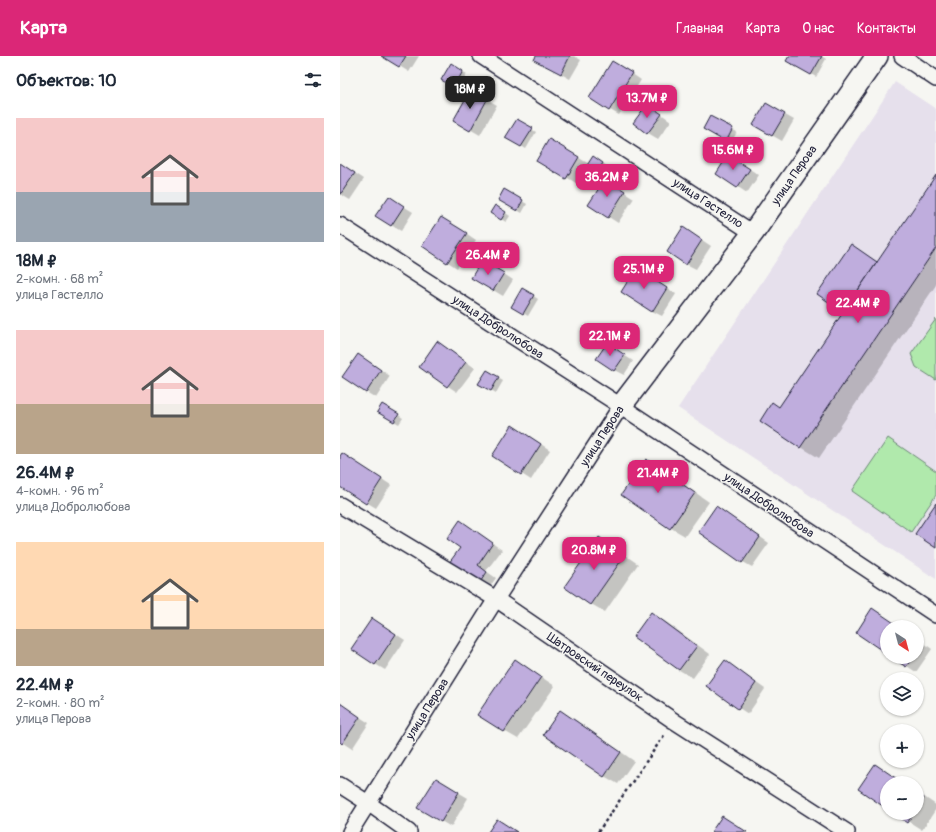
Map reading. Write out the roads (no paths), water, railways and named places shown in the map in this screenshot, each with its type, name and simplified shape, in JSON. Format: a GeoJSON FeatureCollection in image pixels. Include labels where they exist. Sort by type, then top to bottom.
{"type":"FeatureCollection","features":[{"type":"Feature","properties":{"kind":"street","name":"улица Гастелло"},"geometry":{"type":"LineString","coordinates":[[481,56],[753,233]]}},
{"type":"Feature","properties":{"kind":"street","name":"улица Перова"},"geometry":{"type":"LineString","coordinates":[[350,832],[496,599],[621,406],[753,233],[877,56]]}},
{"type":"Feature","properties":{"kind":"street"},"geometry":{"type":"LineString","coordinates":[[902,56],[936,79]]}},
{"type":"Feature","properties":{"kind":"street","name":"улица Добролюбова"},"geometry":{"type":"LineString","coordinates":[[340,225],[621,406],[936,615]]}},
{"type":"Feature","properties":{"kind":"street","name":"Шатровский переулок"},"geometry":{"type":"LineString","coordinates":[[340,506],[496,599],[674,721],[847,832]]}},
{"type":"Feature","properties":{"kind":"street"},"geometry":{"type":"LineString","coordinates":[[340,785],[368,802],[409,832]]}}]}
